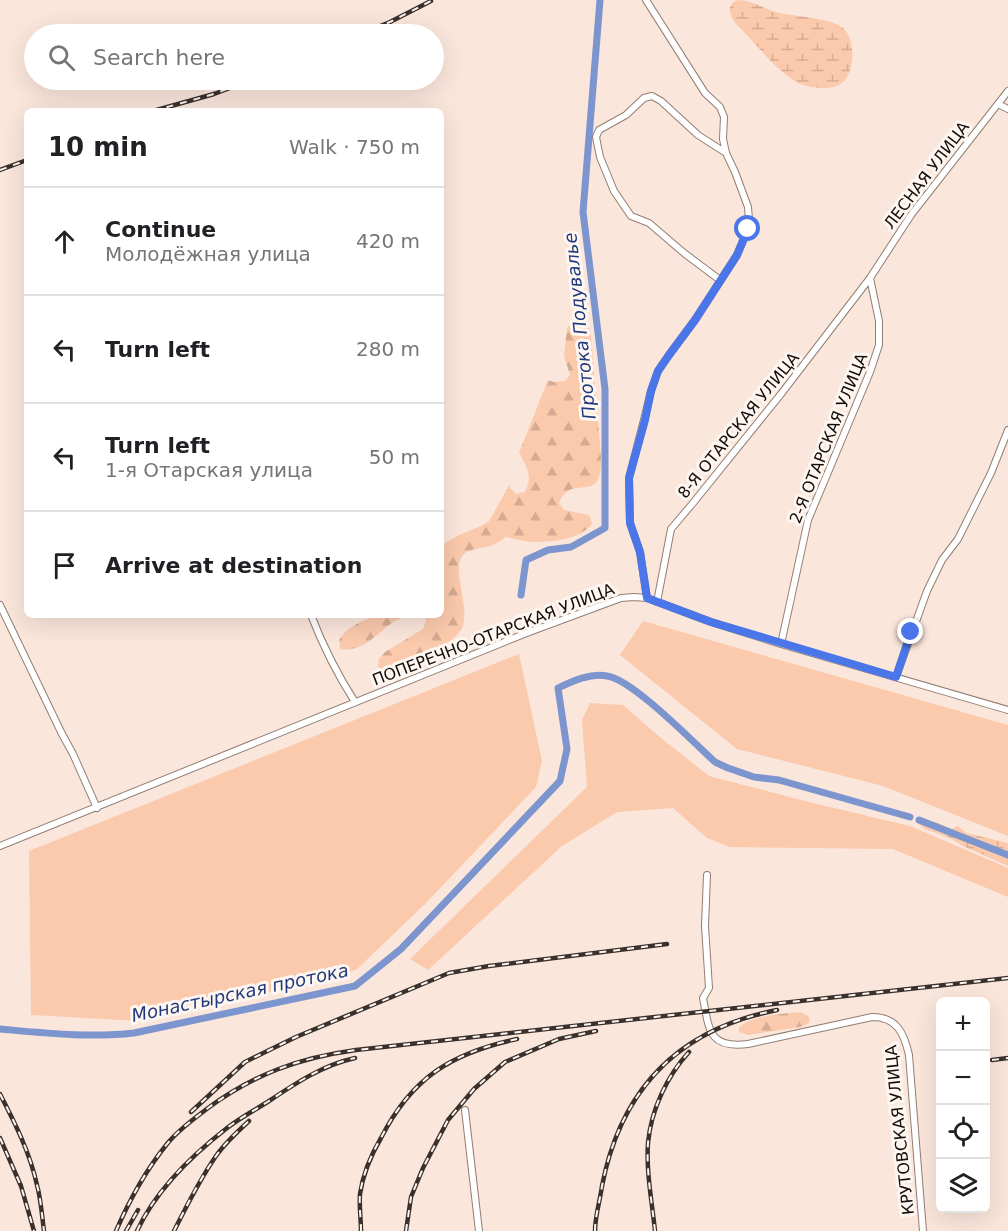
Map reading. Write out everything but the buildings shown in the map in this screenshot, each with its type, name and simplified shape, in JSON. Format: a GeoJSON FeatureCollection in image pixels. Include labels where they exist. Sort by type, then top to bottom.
{"type":"FeatureCollection","features":[{"type":"Feature","properties":{"kind":"street"},"geometry":{"type":"LineString","coordinates":[[646,0],[705,93],[720,107],[724,117],[723,139],[726,153],[735,172],[749,220],[748,229],[737,255],[695,320],[658,371],[651,391],[629,478],[630,523],[640,552],[647,598]]}},
{"type":"Feature","properties":{"kind":"street","name":"ЛЕСНАЯ УЛИЦА"},"geometry":{"type":"LineString","coordinates":[[870,278],[911,215],[1008,91]]}},
{"type":"Feature","properties":{"kind":"street"},"geometry":{"type":"LineString","coordinates":[[720,280],[649,223],[631,216],[614,191],[600,157],[596,137],[599,130],[626,115],[644,98],[652,96],[698,135],[726,153]]}},
{"type":"Feature","properties":{"kind":"street"},"geometry":{"type":"LineString","coordinates":[[998,104],[1008,109]]}},
{"type":"Feature","properties":{"kind":"street","name":"8-Я ОТАРСКАЯ УЛИЦА"},"geometry":{"type":"LineString","coordinates":[[657,602],[671,529],[870,278]]}},
{"type":"Feature","properties":{"kind":"street","name":"2-Я ОТАРСКАЯ УЛИЦА"},"geometry":{"type":"LineString","coordinates":[[781,644],[808,520],[870,372],[879,345],[879,321],[870,278]]}},
{"type":"Feature","properties":{"kind":"street"},"geometry":{"type":"LineString","coordinates":[[896,677],[927,591],[942,560],[958,539],[1008,430]]}},
{"type":"Feature","properties":{"kind":"street","name":"ПОПЕРЕЧНО-ОТАРСКАЯ УЛИЦА"},"geometry":{"type":"LineString","coordinates":[[0,846],[524,634],[621,598],[647,598],[711,622],[781,644],[1008,710]]}},
{"type":"Feature","properties":{"kind":"street"},"geometry":{"type":"LineString","coordinates":[[0,605],[62,734],[74,754],[97,808]]}},
{"type":"Feature","properties":{"kind":"street"},"geometry":{"type":"LineString","coordinates":[[312,618],[339,677],[355,702]]}},
{"type":"Feature","properties":{"kind":"street","name":"КРУТОВСКАЯ УЛИЦА"},"geometry":{"type":"LineString","coordinates":[[707,875],[705,926],[709,988],[703,998],[708,1026],[712,1035],[719,1042],[738,1046],[872,1017],[882,1017],[894,1023],[902,1033],[909,1055],[923,1231]]}},
{"type":"Feature","properties":{"kind":"street"},"geometry":{"type":"LineString","coordinates":[[465,1110],[479,1231]]}},
{"type":"Feature","properties":{"kind":"green space"},"geometry":{"type":"Polygon","coordinates":[[[737,0],[776,12],[820,19],[843,28],[851,41],[852,49],[851,67],[844,81],[835,87],[816,88],[793,80],[767,57],[735,23],[730,7],[737,0]]]}},
{"type":"Feature","properties":{"kind":"green space"},"geometry":{"type":"Polygon","coordinates":[[[573,321],[583,321],[589,328],[591,336],[601,467],[595,483],[568,491],[559,503],[564,510],[589,515],[592,524],[581,533],[566,539],[535,542],[506,537],[492,545],[466,552],[459,564],[464,618],[459,632],[452,640],[417,663],[394,672],[384,671],[378,667],[379,659],[385,652],[423,629],[425,618],[444,618],[444,543],[489,521],[510,484],[510,488],[516,494],[525,492],[529,481],[528,472],[519,453],[548,380],[565,381],[570,375],[564,356],[567,328],[573,321]]]}},
{"type":"Feature","properties":{"kind":"green space"},"geometry":{"type":"Polygon","coordinates":[[[370,618],[401,618],[363,645],[340,649],[339,640],[342,635],[356,624],[370,618]]]}},
{"type":"Feature","properties":{"kind":"green space"},"geometry":{"type":"Polygon","coordinates":[[[643,621],[1008,725],[1008,836],[883,786],[737,749],[620,655],[643,621]]]}},
{"type":"Feature","properties":{"kind":"green space"},"geometry":{"type":"Polygon","coordinates":[[[519,654],[542,761],[536,787],[426,903],[356,970],[203,1009],[139,1021],[31,1015],[29,851],[519,654]]]}},
{"type":"Feature","properties":{"kind":"green space"},"geometry":{"type":"Polygon","coordinates":[[[590,703],[623,705],[709,776],[910,826],[1008,868],[1008,897],[893,849],[730,847],[707,838],[673,808],[617,812],[562,846],[428,970],[410,959],[587,787],[582,720],[590,703]]]}},
{"type":"Feature","properties":{"kind":"green space"},"geometry":{"type":"Polygon","coordinates":[[[928,820],[951,829],[958,826],[966,833],[1008,843],[1008,866],[918,824],[928,820]]]}},
{"type":"Feature","properties":{"kind":"green space"},"geometry":{"type":"Polygon","coordinates":[[[800,1012],[808,1016],[810,1020],[808,1024],[748,1035],[739,1032],[739,1028],[751,1020],[800,1012]]]}},
{"type":"Feature","properties":{"kind":"waterway","name":"Протока Подувалье"},"geometry":{"type":"LineString","coordinates":[[521,595],[526,560],[548,550],[571,547],[605,528],[605,389],[583,212],[600,0]]}},
{"type":"Feature","properties":{"kind":"waterway","name":"Монастырская протока"},"geometry":{"type":"LineString","coordinates":[[0,1029],[84,1035],[134,1033],[355,986],[401,949],[560,781],[567,749],[558,688],[588,677],[607,676],[631,688],[715,762],[728,768],[754,777],[779,780],[910,817]]}},
{"type":"Feature","properties":{"kind":"waterway"},"geometry":{"type":"LineString","coordinates":[[919,820],[1008,855]]}},
{"type":"Feature","properties":{"kind":"railway"},"geometry":{"type":"LineString","coordinates":[[385,24],[431,1]]}},
{"type":"Feature","properties":{"kind":"railway"},"geometry":{"type":"LineString","coordinates":[[164,108],[225,90]]}},
{"type":"Feature","properties":{"kind":"railway"},"geometry":{"type":"LineString","coordinates":[[0,170],[24,161]]}},
{"type":"Feature","properties":{"kind":"railway"},"geometry":{"type":"LineString","coordinates":[[191,1112],[245,1062],[296,1037],[449,973],[667,944]]}},
{"type":"Feature","properties":{"kind":"railway"},"geometry":{"type":"LineString","coordinates":[[116,1231],[145,1175],[176,1134],[225,1096],[260,1077],[296,1063],[356,1050],[1008,978]]}},
{"type":"Feature","properties":{"kind":"railway"},"geometry":{"type":"LineString","coordinates":[[595,1231],[602,1186],[611,1151],[624,1120],[640,1092],[660,1068],[684,1048],[711,1032],[742,1019],[777,1010]]}},
{"type":"Feature","properties":{"kind":"railway"},"geometry":{"type":"LineString","coordinates":[[406,1231],[411,1197],[423,1168],[448,1120],[474,1089],[505,1062],[559,1039],[596,1031]]}},
{"type":"Feature","properties":{"kind":"railway"},"geometry":{"type":"LineString","coordinates":[[361,1231],[360,1194],[365,1172],[377,1144],[406,1099],[436,1071],[454,1060],[517,1039]]}},
{"type":"Feature","properties":{"kind":"railway"},"geometry":{"type":"LineString","coordinates":[[655,1231],[648,1165],[650,1131],[661,1094],[689,1052]]}},
{"type":"Feature","properties":{"kind":"railway"},"geometry":{"type":"LineString","coordinates":[[137,1231],[164,1188],[200,1150],[227,1128],[310,1075],[355,1058]]}},
{"type":"Feature","properties":{"kind":"railway"},"geometry":{"type":"LineString","coordinates":[[992,1060],[1008,1058]]}},
{"type":"Feature","properties":{"kind":"railway"},"geometry":{"type":"LineString","coordinates":[[0,1094],[34,1173],[40,1196],[44,1231]]}},
{"type":"Feature","properties":{"kind":"railway"},"geometry":{"type":"LineString","coordinates":[[174,1231],[216,1156],[249,1121]]}},
{"type":"Feature","properties":{"kind":"railway"},"geometry":{"type":"LineString","coordinates":[[0,1138],[21,1186],[34,1231]]}},
{"type":"Feature","properties":{"kind":"railway"},"geometry":{"type":"LineString","coordinates":[[126,1231],[138,1210]]}},
{"type":"Feature","properties":{"kind":"route"},"geometry":{"type":"LineString","coordinates":[[748,229],[737,255],[695,320],[658,371],[651,391],[629,478],[630,523],[640,552],[647,598],[711,622],[896,677],[911,632]]}}]}
